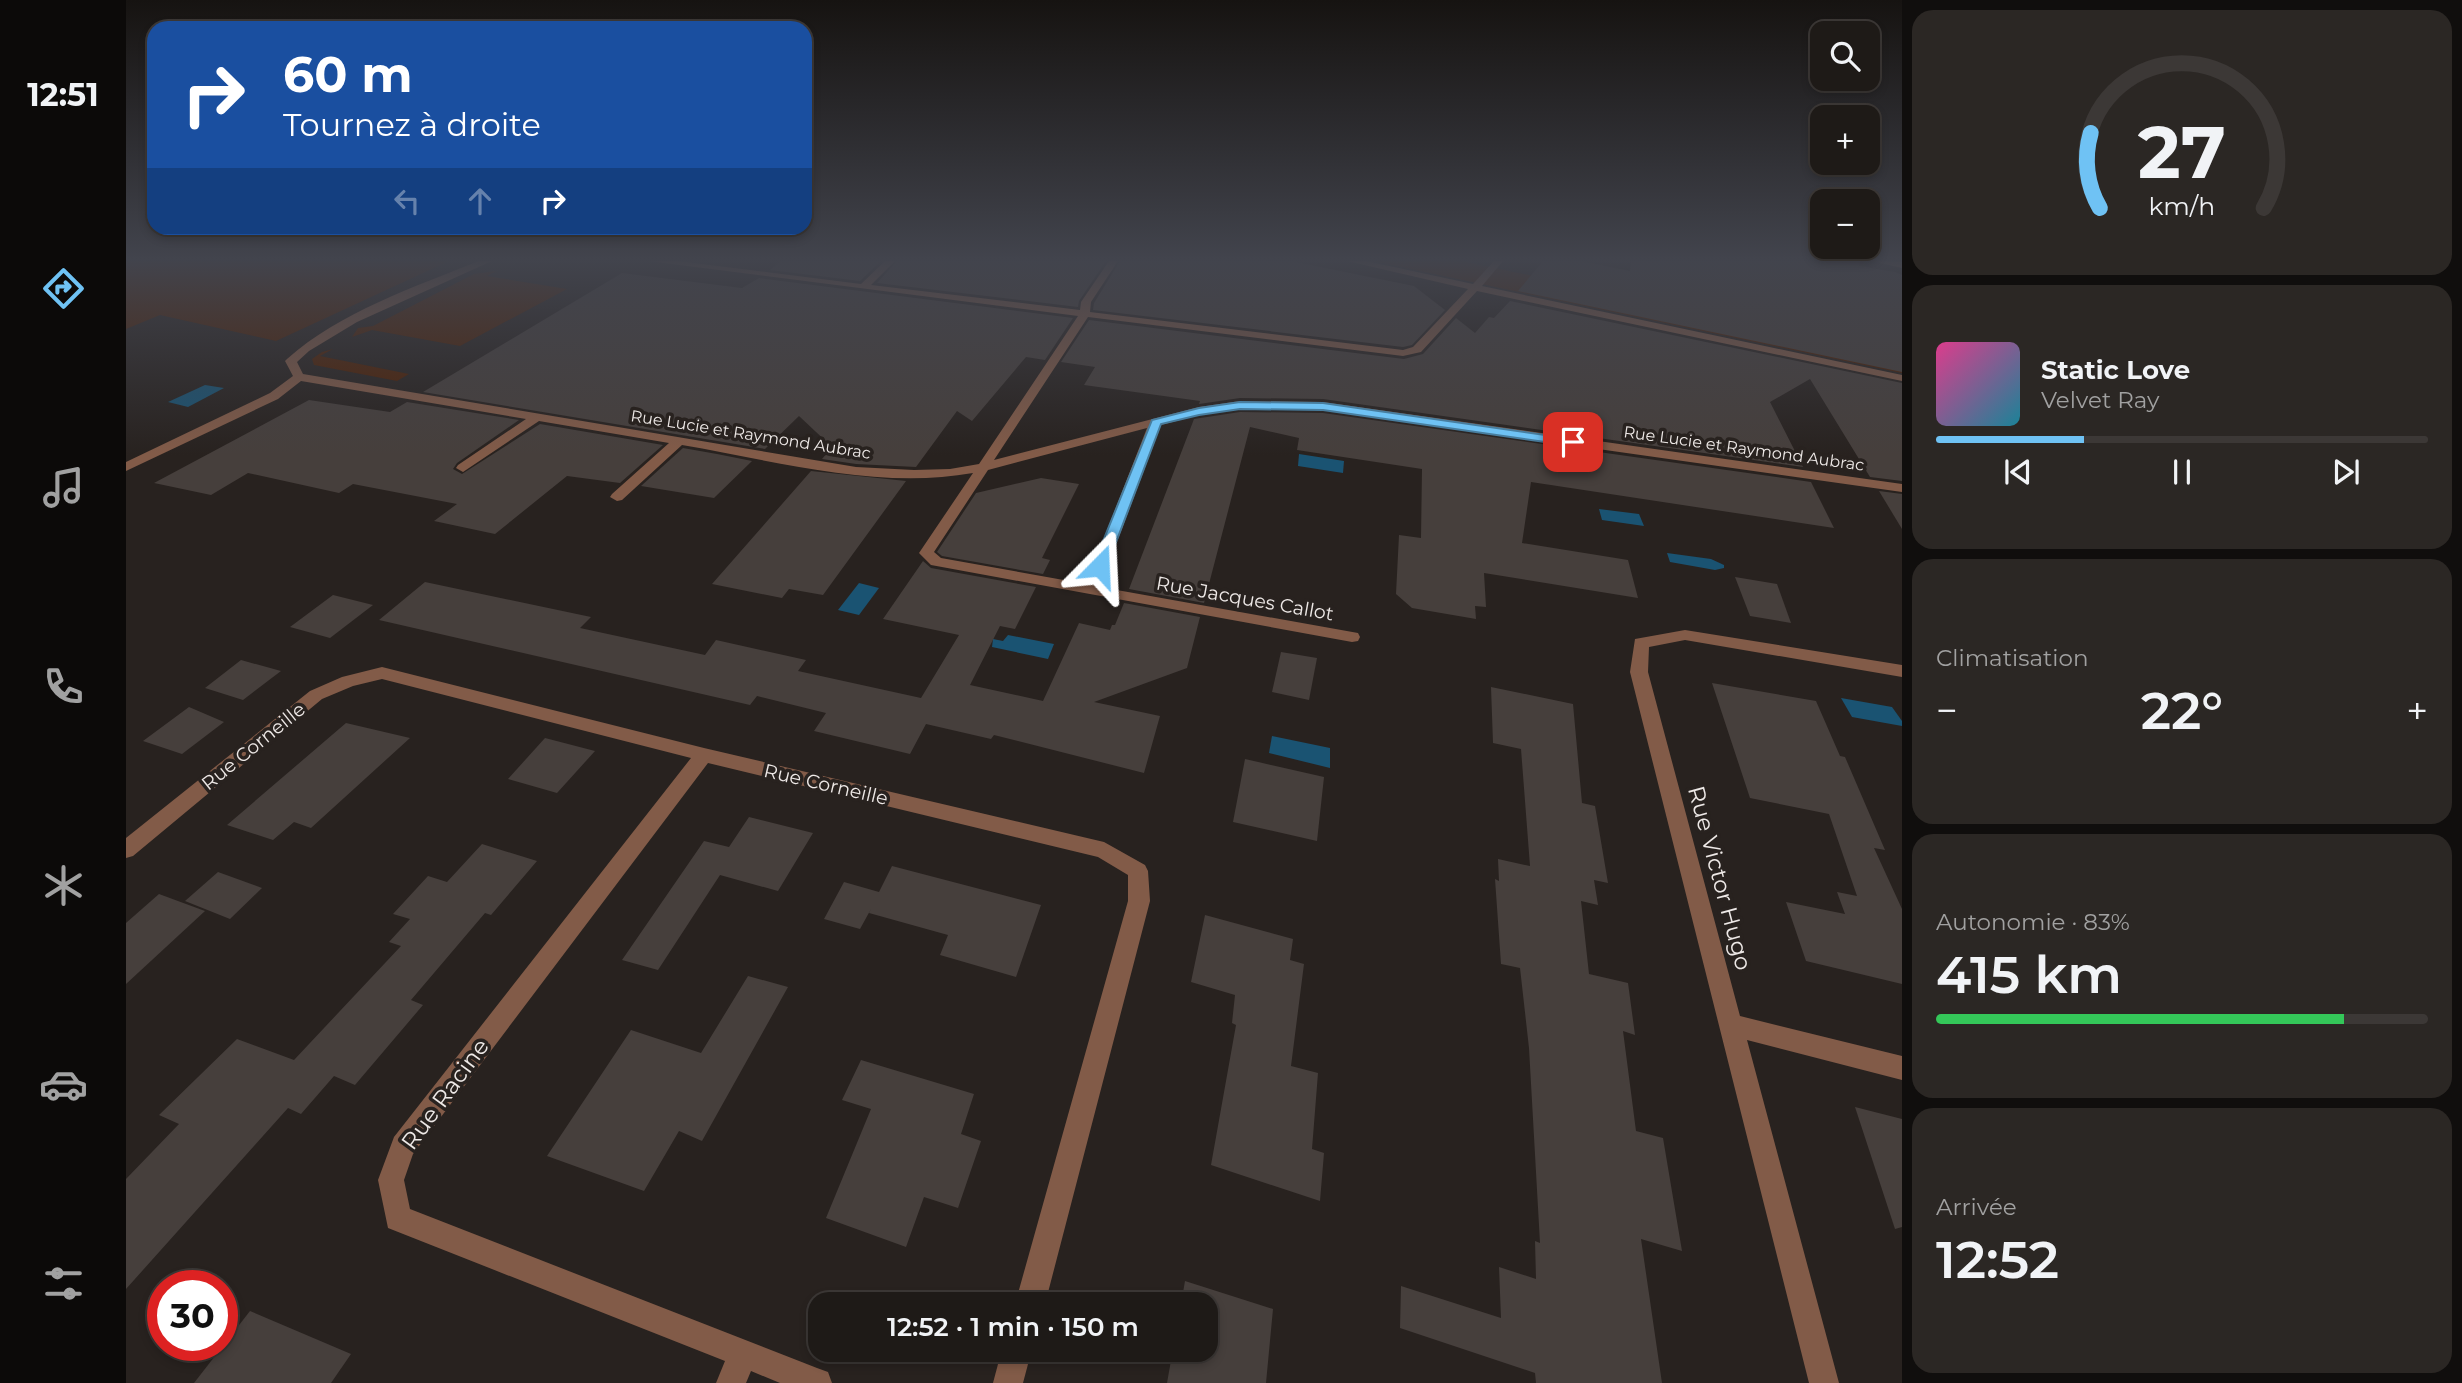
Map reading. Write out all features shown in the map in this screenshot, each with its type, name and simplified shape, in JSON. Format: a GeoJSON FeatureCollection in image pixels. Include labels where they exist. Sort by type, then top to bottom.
{"type":"FeatureCollection","features":[{"type":"Feature","properties":{"kind":"street"},"geometry":{"type":"LineString","coordinates":[[126,467],[274,396],[299,377],[291,361],[297,354],[348,326]]}},
{"type":"Feature","properties":{"kind":"street"},"geometry":{"type":"LineString","coordinates":[[983,467],[1077,326]]}},
{"type":"Feature","properties":{"kind":"street"},"geometry":{"type":"LineString","coordinates":[[1172,326],[1403,353],[1417,350],[1440,326]]}},
{"type":"Feature","properties":{"kind":"street"},"geometry":{"type":"LineString","coordinates":[[1656,326],[1902,378]]}},
{"type":"Feature","properties":{"kind":"street","name":"Rue Lucie et Raymond Aubrac"},"geometry":{"type":"LineString","coordinates":[[299,377],[856,471],[950,473],[983,467],[1199,411],[1240,405],[1323,406],[1902,488]]}},
{"type":"Feature","properties":{"kind":"street"},"geometry":{"type":"LineString","coordinates":[[463,468],[537,417]]}},
{"type":"Feature","properties":{"kind":"street"},"geometry":{"type":"LineString","coordinates":[[1091,590],[1156,422]]}},
{"type":"Feature","properties":{"kind":"street"},"geometry":{"type":"LineString","coordinates":[[617,497],[678,442]]}},
{"type":"Feature","properties":{"kind":"street"},"geometry":{"type":"LineString","coordinates":[[126,453],[145,458]]}},
{"type":"Feature","properties":{"kind":"street","name":"Rue Jacques Callot"},"geometry":{"type":"LineString","coordinates":[[983,467],[926,553],[936,562],[1352,637]]}},
{"type":"Feature","properties":{"kind":"street","name":"Rue Victor Hugo"},"geometry":{"type":"LineString","coordinates":[[1824,1383],[1639,672],[1641,643],[1685,635],[1902,671]]}},
{"type":"Feature","properties":{"kind":"street","name":"Rue Corneille"},"geometry":{"type":"LineString","coordinates":[[126,850],[316,695],[348,681],[382,673],[704,755],[1104,850],[1138,871],[1139,901],[1033,1292]]}},
{"type":"Feature","properties":{"kind":"street","name":"Rue Racine"},"geometry":{"type":"LineString","coordinates":[[704,755],[403,1146],[391,1180],[398,1218],[743,1353]]}},
{"type":"Feature","properties":{"kind":"street"},"geometry":{"type":"LineString","coordinates":[[1731,1025],[1902,1068]]}},
{"type":"Feature","properties":{"kind":"street"},"geometry":{"type":"LineString","coordinates":[[731,1383],[743,1353],[817,1383]]}},
{"type":"Feature","properties":{"kind":"street"},"geometry":{"type":"LineString","coordinates":[[1008,1383],[1014,1362]]}},
{"type":"Feature","properties":{"kind":"shaded area"},"geometry":{"type":"Polygon","coordinates":[[[207,326],[309,326],[276,341],[207,326]]]}},
{"type":"Feature","properties":{"kind":"shaded area"},"geometry":{"type":"Polygon","coordinates":[[[498,326],[460,346],[372,330],[352,337],[358,328],[498,326]]]}},
{"type":"Feature","properties":{"kind":"shaded area"},"geometry":{"type":"Polygon","coordinates":[[[1678,326],[1774,326],[1902,352],[1902,373],[1678,326]]]}},
{"type":"Feature","properties":{"kind":"shaded area"},"geometry":{"type":"Polygon","coordinates":[[[333,349],[320,356],[409,374],[397,381],[314,365],[312,359],[333,349]]]}},
{"type":"Feature","properties":{"kind":"water"},"geometry":{"type":"Polygon","coordinates":[[[205,385],[224,388],[188,407],[168,402],[205,385]]]}},
{"type":"Feature","properties":{"kind":"water"},"geometry":{"type":"Polygon","coordinates":[[[1299,454],[1344,461],[1343,473],[1298,466],[1299,454]]]}},
{"type":"Feature","properties":{"kind":"water"},"geometry":{"type":"Polygon","coordinates":[[[1599,509],[1639,514],[1644,526],[1602,520],[1599,509]]]}},
{"type":"Feature","properties":{"kind":"water"},"geometry":{"type":"Polygon","coordinates":[[[1667,553],[1711,559],[1724,565],[1724,568],[1715,570],[1670,562],[1667,553]]]}},
{"type":"Feature","properties":{"kind":"water"},"geometry":{"type":"Polygon","coordinates":[[[859,583],[879,588],[859,615],[838,610],[859,583]]]}},
{"type":"Feature","properties":{"kind":"water"},"geometry":{"type":"Polygon","coordinates":[[[1008,635],[1054,644],[1048,659],[992,647],[993,639],[1003,641],[1008,635]]]}},
{"type":"Feature","properties":{"kind":"water"},"geometry":{"type":"Polygon","coordinates":[[[1841,698],[1892,707],[1902,721],[1902,726],[1852,717],[1841,698]]]}},
{"type":"Feature","properties":{"kind":"water"},"geometry":{"type":"Polygon","coordinates":[[[1272,736],[1330,748],[1330,768],[1269,753],[1272,736]]]}},
{"type":"Feature","properties":{"kind":"building"},"geometry":{"type":"Polygon","coordinates":[[[534,326],[1068,326],[1045,360],[1026,357],[972,421],[957,411],[916,467],[822,459],[832,447],[799,416],[765,449],[423,392],[534,326]]]}},
{"type":"Feature","properties":{"kind":"building"},"geometry":{"type":"Polygon","coordinates":[[[1085,326],[1134,326],[1404,359],[1423,354],[1449,326],[1466,326],[1475,333],[1482,326],[1627,326],[1902,383],[1902,481],[1870,477],[1810,379],[1770,402],[1803,467],[1323,399],[1240,398],[1199,404],[1200,401],[1084,385],[1095,367],[1061,362],[1085,326]]]}},
{"type":"Feature","properties":{"kind":"building"},"geometry":{"type":"Polygon","coordinates":[[[1223,326],[1430,326],[1412,345],[1403,347],[1223,326]]]}},
{"type":"Feature","properties":{"kind":"building"},"geometry":{"type":"Polygon","coordinates":[[[1682,326],[1902,326],[1902,372],[1682,326]]]}},
{"type":"Feature","properties":{"kind":"building"},"geometry":{"type":"Polygon","coordinates":[[[309,400],[390,412],[407,402],[519,420],[457,463],[453,469],[462,474],[540,424],[663,445],[620,483],[567,476],[495,534],[434,521],[457,504],[353,484],[339,493],[248,473],[211,495],[154,483],[309,400]]]}},
{"type":"Feature","properties":{"kind":"building"},"geometry":{"type":"Polygon","coordinates":[[[1240,412],[1323,413],[1811,482],[1834,528],[1531,482],[1522,543],[1628,560],[1638,598],[1484,573],[1486,607],[1475,606],[1476,619],[1412,608],[1396,594],[1399,535],[1421,538],[1422,469],[1297,450],[1299,438],[1250,427],[1204,603],[1129,589],[1194,419],[1240,412]]]}},
{"type":"Feature","properties":{"kind":"building"},"geometry":{"type":"Polygon","coordinates":[[[683,448],[752,461],[714,498],[641,486],[683,448]]]}},
{"type":"Feature","properties":{"kind":"building"},"geometry":{"type":"Polygon","coordinates":[[[811,471],[906,481],[823,595],[789,589],[782,598],[712,584],[811,471]]]}},
{"type":"Feature","properties":{"kind":"building"},"geometry":{"type":"Polygon","coordinates":[[[1041,478],[1079,484],[1042,558],[1050,560],[1043,574],[942,556],[937,552],[976,493],[1041,478]]]}},
{"type":"Feature","properties":{"kind":"building"},"geometry":{"type":"Polygon","coordinates":[[[1879,491],[1902,494],[1902,529],[1879,491]]]}},
{"type":"Feature","properties":{"kind":"building"},"geometry":{"type":"Polygon","coordinates":[[[923,561],[931,568],[1036,587],[1015,629],[1000,626],[970,685],[1043,701],[1079,623],[1110,630],[1112,625],[1115,625],[1124,603],[1200,617],[1187,668],[1094,702],[1160,716],[1144,773],[994,735],[991,739],[926,724],[910,754],[814,731],[826,713],[757,696],[750,705],[379,620],[425,582],[591,617],[580,628],[705,655],[716,640],[806,660],[798,671],[921,698],[959,635],[883,619],[923,561]]]}},
{"type":"Feature","properties":{"kind":"building"},"geometry":{"type":"Polygon","coordinates":[[[1735,577],[1777,584],[1791,623],[1750,616],[1735,577]]]}},
{"type":"Feature","properties":{"kind":"building"},"geometry":{"type":"Polygon","coordinates":[[[333,595],[373,605],[330,638],[290,627],[333,595]]]}},
{"type":"Feature","properties":{"kind":"building"},"geometry":{"type":"Polygon","coordinates":[[[1281,652],[1317,658],[1309,700],[1272,692],[1281,652]]]}},
{"type":"Feature","properties":{"kind":"building"},"geometry":{"type":"Polygon","coordinates":[[[241,660],[281,671],[243,700],[205,688],[241,660]]]}},
{"type":"Feature","properties":{"kind":"building"},"geometry":{"type":"Polygon","coordinates":[[[1712,683],[1816,701],[1840,756],[1845,757],[1885,850],[1874,848],[1902,909],[1902,984],[1806,961],[1786,902],[1845,914],[1837,892],[1857,896],[1829,814],[1750,798],[1712,683]]]}},
{"type":"Feature","properties":{"kind":"building"},"geometry":{"type":"Polygon","coordinates":[[[1491,687],[1573,704],[1582,803],[1595,806],[1608,883],[1594,880],[1598,905],[1581,901],[1589,974],[1628,983],[1635,1035],[1623,1031],[1636,1131],[1663,1138],[1682,1251],[1641,1239],[1662,1383],[1536,1383],[1535,1373],[1400,1328],[1401,1286],[1501,1318],[1499,1267],[1536,1279],[1535,1241],[1540,1243],[1529,1048],[1520,968],[1501,964],[1495,879],[1499,881],[1498,859],[1530,866],[1521,749],[1493,743],[1491,687]]]}},
{"type":"Feature","properties":{"kind":"building"},"geometry":{"type":"Polygon","coordinates":[[[189,707],[224,722],[182,754],[143,741],[189,707]]]}},
{"type":"Feature","properties":{"kind":"building"},"geometry":{"type":"Polygon","coordinates":[[[346,723],[410,738],[311,828],[294,822],[273,840],[227,825],[346,723]]]}},
{"type":"Feature","properties":{"kind":"building"},"geometry":{"type":"Polygon","coordinates":[[[545,738],[595,751],[557,793],[508,779],[545,738]]]}},
{"type":"Feature","properties":{"kind":"building"},"geometry":{"type":"Polygon","coordinates":[[[1245,759],[1324,777],[1317,841],[1233,822],[1245,759]]]}},
{"type":"Feature","properties":{"kind":"building"},"geometry":{"type":"Polygon","coordinates":[[[749,817],[813,833],[778,891],[720,875],[658,970],[622,960],[704,841],[729,847],[749,817]]]}},
{"type":"Feature","properties":{"kind":"building"},"geometry":{"type":"Polygon","coordinates":[[[482,844],[537,861],[491,915],[485,913],[411,1000],[423,1005],[355,1085],[334,1076],[301,1114],[288,1108],[126,1289],[126,1179],[179,1124],[159,1115],[237,1039],[294,1060],[401,946],[389,942],[410,919],[393,914],[428,876],[447,882],[482,844]]]}},
{"type":"Feature","properties":{"kind":"building"},"geometry":{"type":"Polygon","coordinates":[[[892,866],[1041,905],[1016,977],[940,955],[948,935],[869,913],[871,909],[860,929],[824,919],[844,882],[879,892],[892,866]]]}},
{"type":"Feature","properties":{"kind":"building"},"geometry":{"type":"Polygon","coordinates":[[[218,872],[262,888],[230,919],[185,901],[218,872]]]}},
{"type":"Feature","properties":{"kind":"building"},"geometry":{"type":"Polygon","coordinates":[[[159,894],[205,911],[126,984],[126,923],[159,894]]]}},
{"type":"Feature","properties":{"kind":"building"},"geometry":{"type":"Polygon","coordinates":[[[1205,915],[1293,939],[1290,960],[1304,964],[1291,1066],[1318,1073],[1312,1149],[1324,1153],[1320,1201],[1211,1165],[1236,1025],[1232,1023],[1235,995],[1191,982],[1205,915]]]}},
{"type":"Feature","properties":{"kind":"building"},"geometry":{"type":"Polygon","coordinates":[[[748,976],[788,987],[702,1141],[679,1131],[644,1191],[547,1156],[631,1030],[701,1053],[748,976]]]}},
{"type":"Feature","properties":{"kind":"building"},"geometry":{"type":"Polygon","coordinates":[[[861,1060],[974,1094],[961,1134],[981,1141],[958,1208],[924,1197],[906,1247],[826,1218],[871,1109],[842,1100],[861,1060]]]}},
{"type":"Feature","properties":{"kind":"building"},"geometry":{"type":"Polygon","coordinates":[[[1855,1107],[1902,1119],[1902,1227],[1895,1229],[1855,1107]]]}},
{"type":"Feature","properties":{"kind":"building"},"geometry":{"type":"Polygon","coordinates":[[[1185,1281],[1273,1309],[1266,1383],[1167,1383],[1171,1362],[1218,1362],[1218,1292],[1183,1292],[1185,1281]]]}},
{"type":"Feature","properties":{"kind":"building"},"geometry":{"type":"Polygon","coordinates":[[[250,1311],[351,1354],[331,1383],[194,1383],[211,1361],[238,1361],[238,1326],[250,1311]]]}},
{"type":"Feature","properties":{"kind":"route"},"geometry":{"type":"LineString","coordinates":[[1100,566],[1156,422],[1199,411],[1240,405],[1323,406],[1573,442]]}}]}
